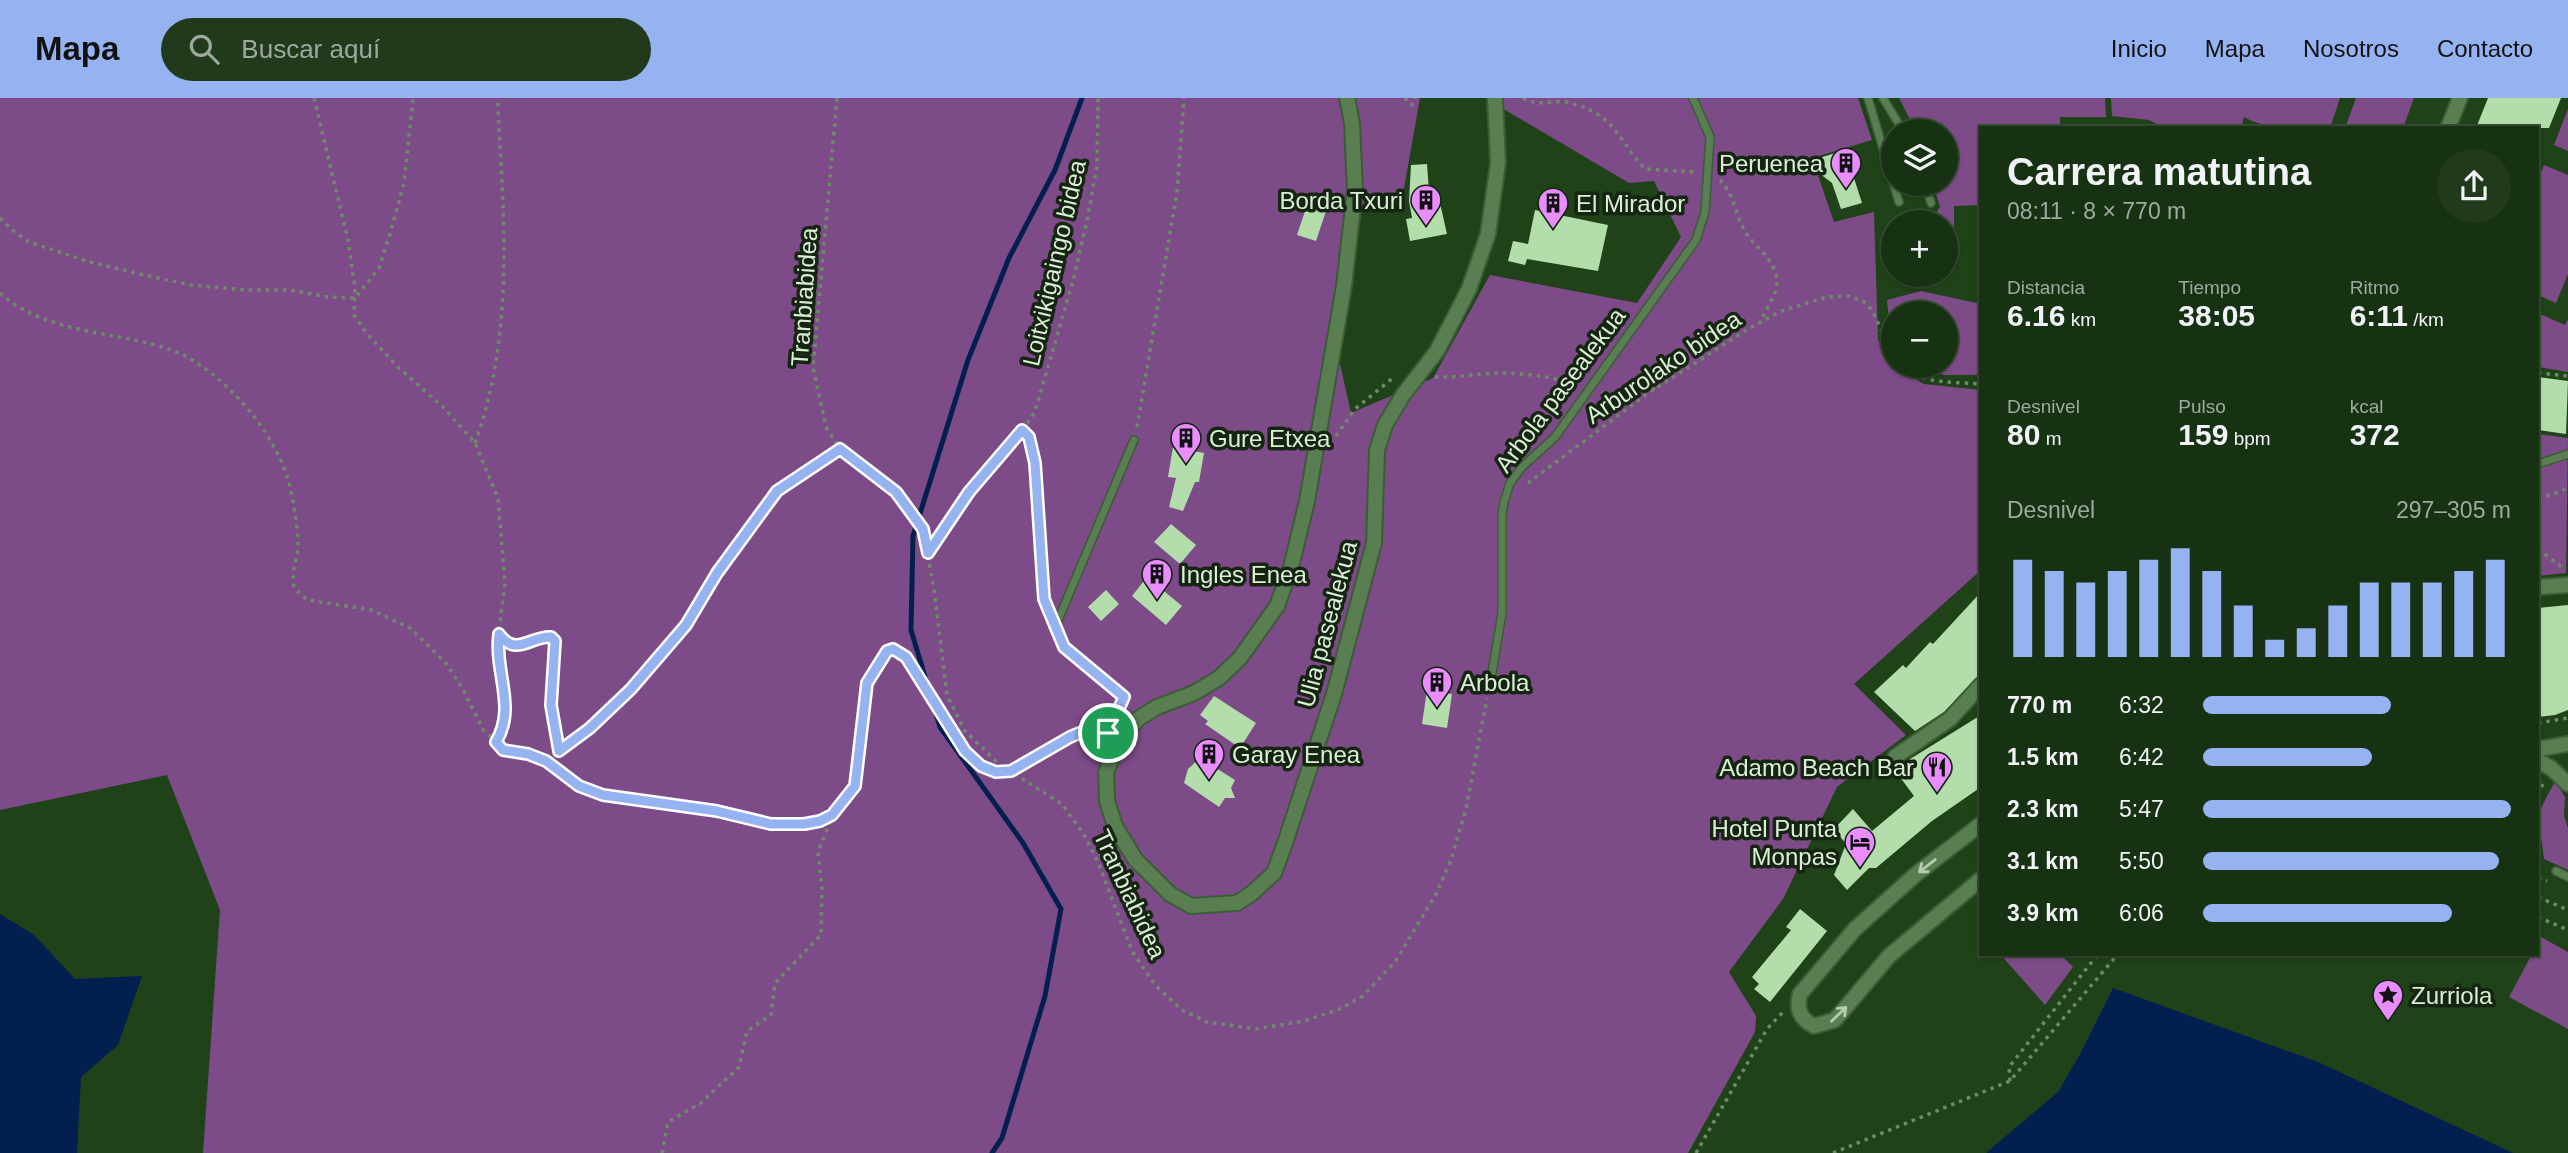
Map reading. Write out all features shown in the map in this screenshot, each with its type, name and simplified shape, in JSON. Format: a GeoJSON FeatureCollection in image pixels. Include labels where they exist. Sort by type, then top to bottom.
{"type":"FeatureCollection","features":[{"type":"Feature","properties":{"kind":"street","name":"Ulia pasealekua"},"geometry":{"type":"LineString","coordinates":[[1347,98],[1352,123],[1355,190],[1343,286],[1307,501],[1291,567],[1277,606],[1240,658],[1219,678],[1195,693],[1157,707],[1114,736],[1106,772],[1107,800],[1115,826],[1135,859],[1170,894],[1191,906],[1237,902],[1251,894],[1274,873],[1334,694],[1358,610],[1374,543],[1377,450],[1385,425],[1403,395],[1437,351],[1468,289],[1488,234],[1498,163],[1495,98]]}},
{"type":"Feature","properties":{"kind":"street"},"geometry":{"type":"LineString","coordinates":[[2449,126],[2460,98]]}},
{"type":"Feature","properties":{"kind":"street"},"geometry":{"type":"LineString","coordinates":[[2539,587],[2568,585]]}},
{"type":"Feature","properties":{"kind":"street"},"geometry":{"type":"LineString","coordinates":[[1895,757],[1950,719],[1979,687]]}},
{"type":"Feature","properties":{"kind":"street"},"geometry":{"type":"LineString","coordinates":[[2542,746],[2568,744]]}},
{"type":"Feature","properties":{"kind":"street"},"geometry":{"type":"LineString","coordinates":[[2539,762],[2551,768],[2568,784]]}},
{"type":"Feature","properties":{"kind":"street"},"geometry":{"type":"LineString","coordinates":[[1979,826],[1915,875],[1855,929],[1800,994],[1797,1003],[1806,1022],[1814,1026],[1835,1020],[1889,956],[1979,881]]}},
{"type":"Feature","properties":{"kind":"lane","name":"Arbola pasealekua"},"geometry":{"type":"LineString","coordinates":[[1490,685],[1502,613],[1502,514],[1510,483],[1522,467],[1555,437],[1696,240],[1705,212],[1710,137],[1693,98]]}},
{"type":"Feature","properties":{"kind":"lane"},"geometry":{"type":"LineString","coordinates":[[1868,98],[1899,202]]}},
{"type":"Feature","properties":{"kind":"lane"},"geometry":{"type":"LineString","coordinates":[[1882,98],[1895,119]]}},
{"type":"Feature","properties":{"kind":"lane"},"geometry":{"type":"LineString","coordinates":[[1929,196],[1931,203]]}},
{"type":"Feature","properties":{"kind":"lane"},"geometry":{"type":"LineString","coordinates":[[1114,736],[1124,697],[1064,647],[1056,625],[1134,440]]}},
{"type":"Feature","properties":{"kind":"lane"},"geometry":{"type":"LineString","coordinates":[[2539,464],[2568,454]]}},
{"type":"Feature","properties":{"kind":"lane"},"geometry":{"type":"LineString","coordinates":[[2556,871],[2568,877]]}},
{"type":"Feature","properties":{"kind":"path"},"geometry":{"type":"LineString","coordinates":[[314,98],[348,240],[355,298],[354,315],[367,334],[399,368],[443,407],[475,443],[498,498],[505,583],[497,647],[506,718],[496,742]]}},
{"type":"Feature","properties":{"kind":"path"},"geometry":{"type":"LineString","coordinates":[[355,298],[379,268],[390,234],[404,183],[413,98]]}},
{"type":"Feature","properties":{"kind":"path"},"geometry":{"type":"LineString","coordinates":[[475,443],[495,375],[499,350],[503,245],[498,98]]}},
{"type":"Feature","properties":{"kind":"path","name":"Tranbiabidea"},"geometry":{"type":"LineString","coordinates":[[837,98],[813,368],[826,428],[840,449],[896,492],[923,529],[947,695],[965,731],[1000,765],[1062,804],[1083,833],[1098,862],[1132,951],[1154,985],[1182,1010],[1207,1022],[1256,1029],[1282,1026],[1340,1009],[1363,996],[1395,961],[1436,894],[1451,860],[1466,809],[1490,685]]}},
{"type":"Feature","properties":{"kind":"path","name":"Loitxikigaingo bidea"},"geometry":{"type":"LineString","coordinates":[[928,553],[969,492],[1035,412],[1074,277],[1097,165],[1098,98]]}},
{"type":"Feature","properties":{"kind":"path"},"geometry":{"type":"LineString","coordinates":[[1134,440],[1177,192],[1184,98]]}},
{"type":"Feature","properties":{"kind":"path"},"geometry":{"type":"LineString","coordinates":[[1405,98],[1411,105],[1415,98]]}},
{"type":"Feature","properties":{"kind":"path"},"geometry":{"type":"LineString","coordinates":[[1523,98],[1535,104],[1567,102],[1605,117],[1645,169],[1655,172],[1692,170],[1718,179],[1728,188],[1746,233],[1774,266],[1777,286],[1761,322]]}},
{"type":"Feature","properties":{"kind":"path"},"geometry":{"type":"LineString","coordinates":[[0,218],[29,242],[90,262],[144,275],[191,285],[247,290],[290,290],[355,298]]}},
{"type":"Feature","properties":{"kind":"path"},"geometry":{"type":"LineString","coordinates":[[0,293],[43,319],[76,330],[152,344],[181,354],[207,370],[241,402],[267,434],[281,461],[290,487],[298,546],[292,572],[294,588],[307,600],[372,610],[410,628],[445,662],[461,685],[484,731],[503,750],[528,754],[546,761],[579,786],[603,795],[717,811],[771,824],[804,824],[832,815]]}},
{"type":"Feature","properties":{"kind":"path","name":"Arburolako bidea"},"geometry":{"type":"LineString","coordinates":[[1520,489],[1662,386],[1781,311],[1827,297],[1850,296],[1866,303],[1881,330]]}},
{"type":"Feature","properties":{"kind":"path"},"geometry":{"type":"LineString","coordinates":[[1437,377],[1500,373],[1568,382]]}},
{"type":"Feature","properties":{"kind":"path"},"geometry":{"type":"LineString","coordinates":[[2539,373],[2568,376]]}},
{"type":"Feature","properties":{"kind":"path"},"geometry":{"type":"LineString","coordinates":[[1923,378],[1979,384]]}},
{"type":"Feature","properties":{"kind":"path"},"geometry":{"type":"LineString","coordinates":[[1599,392],[1610,395],[1630,394],[1662,386]]}},
{"type":"Feature","properties":{"kind":"path"},"geometry":{"type":"LineString","coordinates":[[1331,445],[1355,409],[1375,393]]}},
{"type":"Feature","properties":{"kind":"path"},"geometry":{"type":"LineString","coordinates":[[1022,430],[1029,437],[1035,463],[1044,599],[1056,625]]}},
{"type":"Feature","properties":{"kind":"path"},"geometry":{"type":"LineString","coordinates":[[546,761],[590,728],[631,689],[686,625],[717,573],[777,491],[840,449]]}},
{"type":"Feature","properties":{"kind":"path"},"geometry":{"type":"LineString","coordinates":[[2539,497],[2568,488]]}},
{"type":"Feature","properties":{"kind":"path"},"geometry":{"type":"LineString","coordinates":[[2539,551],[2568,571]]}},
{"type":"Feature","properties":{"kind":"path"},"geometry":{"type":"LineString","coordinates":[[499,634],[503,640],[515,645],[529,643],[545,636],[555,641],[551,705],[559,751]]}},
{"type":"Feature","properties":{"kind":"path"},"geometry":{"type":"LineString","coordinates":[[662,1153],[668,1122],[702,1104],[739,1067],[747,1031],[771,1015],[775,983],[821,935],[822,888],[818,852],[832,815],[855,786],[867,683],[887,651],[893,649],[906,657],[965,751],[981,766],[996,772],[1011,771],[1047,749],[1094,727],[1114,736]]}},
{"type":"Feature","properties":{"kind":"path"},"geometry":{"type":"LineString","coordinates":[[2539,723],[2568,718]]}},
{"type":"Feature","properties":{"kind":"path"},"geometry":{"type":"LineString","coordinates":[[2539,897],[2568,910]]}},
{"type":"Feature","properties":{"kind":"path"},"geometry":{"type":"LineString","coordinates":[[2539,917],[2568,930]]}},
{"type":"Feature","properties":{"kind":"path"},"geometry":{"type":"LineString","coordinates":[[2010,1081],[2009,1067],[2096,956]]}},
{"type":"Feature","properties":{"kind":"path"},"geometry":{"type":"LineString","coordinates":[[1833,1153],[2010,1081],[2114,956]]}},
{"type":"Feature","properties":{"kind":"path"},"geometry":{"type":"LineString","coordinates":[[1696,1153],[1767,1029],[1800,994]]}},
{"type":"Feature","properties":{"kind":"shaded area"},"geometry":{"type":"Polygon","coordinates":[[[0,98],[1420,98],[1400,211],[1347,207],[1327,349],[1338,355],[1351,413],[1433,378],[1490,275],[1637,303],[1681,237],[1654,181],[1629,183],[1485,98],[1858,98],[1872,140],[1812,158],[1834,222],[1874,212],[1881,378],[1914,378],[1924,384],[1979,390],[1979,572],[1854,684],[1906,735],[1837,787],[1783,899],[1729,972],[1756,1016],[1755,1032],[1688,1153],[203,1153],[220,910],[167,775],[0,810],[0,98]]]}},
{"type":"Feature","properties":{"kind":"shaded area"},"geometry":{"type":"Polygon","coordinates":[[[1899,98],[2105,98],[2106,117],[2060,117],[2060,126],[1979,126],[1979,205],[1954,206],[1954,210],[1938,210],[1940,207],[1937,196],[1958,196],[1958,119],[1910,119],[1899,98]]]}},
{"type":"Feature","properties":{"kind":"shaded area"},"geometry":{"type":"Polygon","coordinates":[[[2111,98],[2340,98],[2331,126],[2270,126],[2244,117],[2242,126],[2161,126],[2149,120],[2112,116],[2111,98]]]}},
{"type":"Feature","properties":{"kind":"shaded area"},"geometry":{"type":"Polygon","coordinates":[[[2356,98],[2414,98],[2404,126],[2346,126],[2356,98]]]}},
{"type":"Feature","properties":{"kind":"shaded area"},"geometry":{"type":"Polygon","coordinates":[[[2568,109],[2568,151],[2554,145],[2568,109]]]}},
{"type":"Feature","properties":{"kind":"shaded area"},"geometry":{"type":"Polygon","coordinates":[[[2544,165],[2568,175],[2568,274],[2556,303],[2539,295],[2539,178],[2544,165]]]}},
{"type":"Feature","properties":{"kind":"shaded area"},"geometry":{"type":"Polygon","coordinates":[[[1921,291],[1979,304],[1979,375],[1958,375],[1958,301],[1887,301],[1921,291]]]}},
{"type":"Feature","properties":{"kind":"shaded area"},"geometry":{"type":"Polygon","coordinates":[[[2539,313],[2565,325],[2568,319],[2568,372],[2539,367],[2539,313]]]}},
{"type":"Feature","properties":{"kind":"shaded area"},"geometry":{"type":"Polygon","coordinates":[[[2539,434],[2568,438],[2566,573],[2539,576],[2539,434]]]}},
{"type":"Feature","properties":{"kind":"shaded area"},"geometry":{"type":"Polygon","coordinates":[[[2555,781],[2565,797],[2568,870],[2544,859],[2539,812],[2555,781]]]}},
{"type":"Feature","properties":{"kind":"shaded area"},"geometry":{"type":"Polygon","coordinates":[[[2541,937],[2568,952],[2568,1029],[2509,997],[2531,956],[2539,956],[2541,937]]]}},
{"type":"Feature","properties":{"kind":"shaded area"},"geometry":{"type":"Polygon","coordinates":[[[2002,956],[2062,956],[2073,967],[2045,1005],[2002,956]]]}},
{"type":"Feature","properties":{"kind":"water"},"geometry":{"type":"Polygon","coordinates":[[[0,914],[34,935],[75,979],[142,976],[118,1045],[81,1077],[77,1153],[0,1153],[0,914]]]}},
{"type":"Feature","properties":{"kind":"water"},"geometry":{"type":"Polygon","coordinates":[[[2113,988],[2318,1062],[2513,1153],[1986,1153],[2058,1092],[2113,988]]]}},
{"type":"Feature","properties":{"kind":"building"},"geometry":{"type":"Polygon","coordinates":[[[2488,98],[2561,98],[2549,128],[2477,126],[2488,98]]]}},
{"type":"Feature","properties":{"kind":"building","name":"Peruenea"},"geometry":{"type":"Polygon","coordinates":[[[1845,150],[1862,203],[1841,209],[1832,183],[1819,173],[1816,159],[1845,150]]]}},
{"type":"Feature","properties":{"kind":"building"},"geometry":{"type":"Polygon","coordinates":[[[1427,164],[1430,205],[1440,203],[1447,234],[1410,241],[1406,219],[1412,218],[1409,201],[1411,165],[1427,164]]]}},
{"type":"Feature","properties":{"kind":"building"},"geometry":{"type":"Polygon","coordinates":[[[1308,202],[1327,208],[1316,241],[1297,235],[1308,202]]]}},
{"type":"Feature","properties":{"kind":"building","name":"El Mirador"},"geometry":{"type":"Polygon","coordinates":[[[1535,210],[1608,225],[1598,271],[1527,259],[1525,265],[1508,261],[1513,241],[1528,244],[1535,210]]]}},
{"type":"Feature","properties":{"kind":"building"},"geometry":{"type":"Polygon","coordinates":[[[2539,377],[2568,381],[2566,434],[2539,430],[2539,377]]]}},
{"type":"Feature","properties":{"kind":"building","name":"Gure Etxea"},"geometry":{"type":"Polygon","coordinates":[[[1173,447],[1204,453],[1199,482],[1195,482],[1183,511],[1169,507],[1176,478],[1168,477],[1173,447]]]}},
{"type":"Feature","properties":{"kind":"building","name":"Ingles Enea"},"geometry":{"type":"Polygon","coordinates":[[[1171,524],[1196,545],[1180,564],[1154,542],[1171,524]]]}},
{"type":"Feature","properties":{"kind":"building","name":"Ingles Enea"},"geometry":{"type":"Polygon","coordinates":[[[1147,577],[1182,606],[1166,625],[1132,596],[1147,577]]]}},
{"type":"Feature","properties":{"kind":"building"},"geometry":{"type":"Polygon","coordinates":[[[1106,590],[1119,604],[1101,621],[1088,607],[1106,590]]]}},
{"type":"Feature","properties":{"kind":"building"},"geometry":{"type":"Polygon","coordinates":[[[1979,594],[1979,675],[1944,712],[1915,731],[1874,692],[1903,665],[1906,668],[1930,642],[1933,644],[1979,594]]]}},
{"type":"Feature","properties":{"kind":"building"},"geometry":{"type":"Polygon","coordinates":[[[2568,605],[2568,710],[2539,717],[2539,608],[2568,605]]]}},
{"type":"Feature","properties":{"kind":"building","name":"Arbola"},"geometry":{"type":"Polygon","coordinates":[[[1427,690],[1452,694],[1447,728],[1422,724],[1427,690]]]}},
{"type":"Feature","properties":{"kind":"building"},"geometry":{"type":"Polygon","coordinates":[[[1214,696],[1256,723],[1240,748],[1205,724],[1208,721],[1200,715],[1214,696]]]}},
{"type":"Feature","properties":{"kind":"building"},"geometry":{"type":"Polygon","coordinates":[[[1979,716],[1979,788],[1932,821],[1876,868],[1869,868],[1847,890],[1834,875],[1846,844],[1834,829],[1853,809],[1872,831],[1914,796],[1894,769],[1979,716]]]}},
{"type":"Feature","properties":{"kind":"building","name":"Garay Enea"},"geometry":{"type":"Polygon","coordinates":[[[1200,758],[1235,780],[1231,788],[1235,798],[1225,798],[1219,807],[1184,783],[1188,769],[1200,758]]]}},
{"type":"Feature","properties":{"kind":"building"},"geometry":{"type":"Polygon","coordinates":[[[1800,909],[1827,931],[1770,1002],[1754,989],[1759,984],[1752,977],[1791,930],[1786,927],[1800,909]]]}},
{"type":"Feature","properties":{"kind":"waterway"},"geometry":{"type":"LineString","coordinates":[[992,1153],[1002,1138],[1045,996],[1061,909],[1023,843],[940,727],[911,630],[913,536],[968,360],[1009,258],[1055,170],[1082,98]]}},
{"type":"Feature","properties":{"kind":"place","name":"Peruenea"},"geometry":{"type":"Point","coordinates":[1846,190]}},
{"type":"Feature","properties":{"kind":"place","name":"Borda Txuri"},"geometry":{"type":"Point","coordinates":[1426,227]}},
{"type":"Feature","properties":{"kind":"place","name":"El Mirador"},"geometry":{"type":"Point","coordinates":[1553,230]}},
{"type":"Feature","properties":{"kind":"place","name":"Gure Etxea"},"geometry":{"type":"Point","coordinates":[1186,465]}},
{"type":"Feature","properties":{"kind":"place","name":"Ingles Enea"},"geometry":{"type":"Point","coordinates":[1157,601]}},
{"type":"Feature","properties":{"kind":"place","name":"Arbola"},"geometry":{"type":"Point","coordinates":[1437,709]}},
{"type":"Feature","properties":{"kind":"place","name":"Garay Enea"},"geometry":{"type":"Point","coordinates":[1209,781]}},
{"type":"Feature","properties":{"kind":"place","name":"Adamo Beach Bar"},"geometry":{"type":"Point","coordinates":[1937,794]}},
{"type":"Feature","properties":{"kind":"place","name":"Hotel Punta Monpas"},"geometry":{"type":"Point","coordinates":[1860,869]}},
{"type":"Feature","properties":{"kind":"place","name":"Zurriola"},"geometry":{"type":"Point","coordinates":[2388,1022]}},
{"type":"Feature","properties":{"kind":"route"},"geometry":{"type":"LineString","coordinates":[[1022,430],[1029,437],[1035,463],[1044,599],[1064,647],[1124,697],[1108,733],[1094,727],[1085,730],[1047,749],[1024,765],[1011,771],[996,772],[981,766],[965,751],[906,657],[893,649],[887,651],[879,660],[867,683],[855,786],[844,802],[832,815],[820,821],[771,824],[717,811],[603,795],[579,786],[546,761],[528,754],[503,750],[496,742],[506,718],[497,647],[499,634],[503,640],[515,645],[529,643],[545,636],[555,641],[551,705],[558,731],[559,751],[590,728],[631,689],[686,625],[717,573],[777,491],[807,469],[840,449],[896,492],[923,529],[928,553],[969,492],[1022,430]]}}]}
